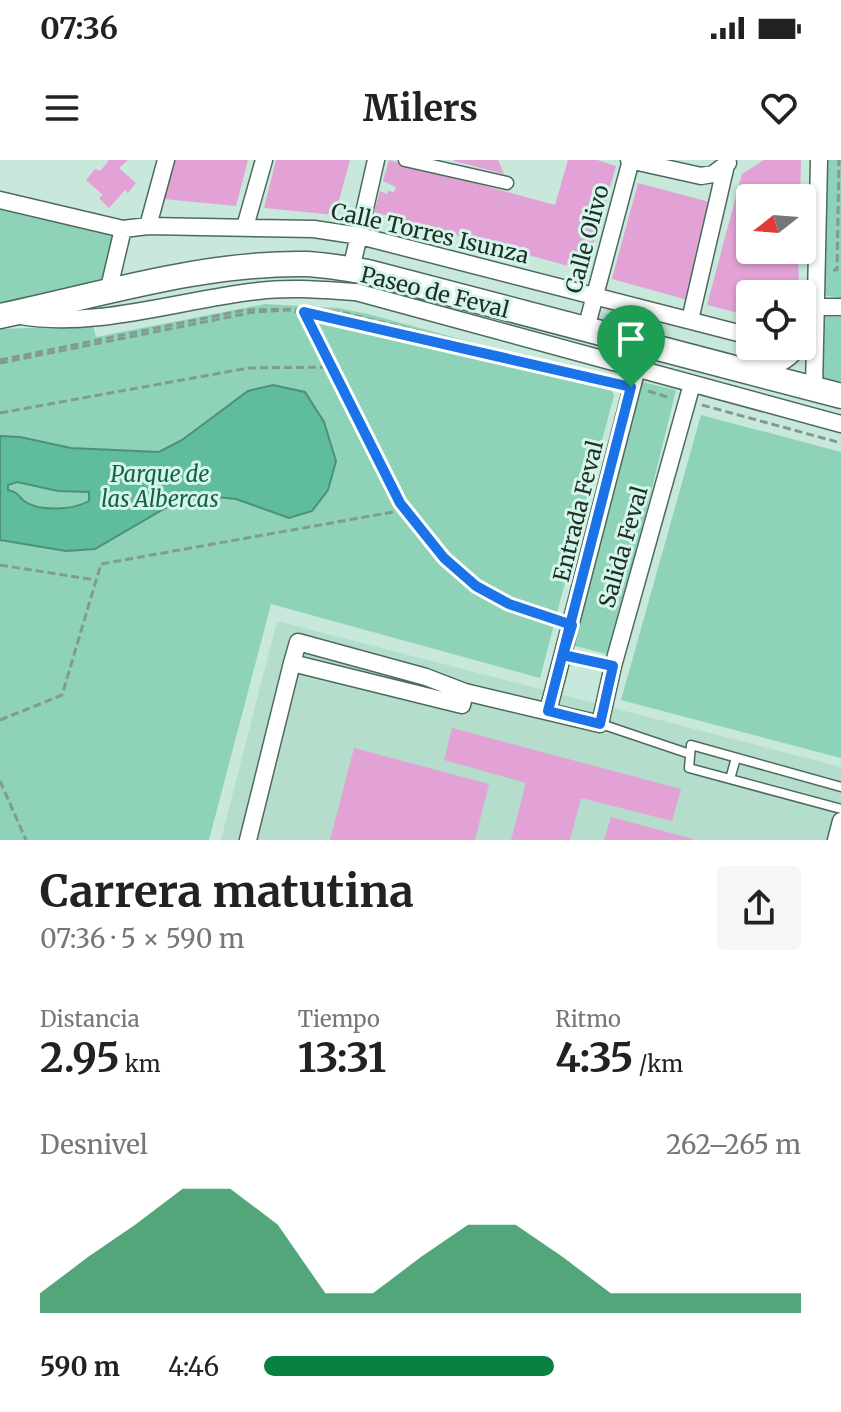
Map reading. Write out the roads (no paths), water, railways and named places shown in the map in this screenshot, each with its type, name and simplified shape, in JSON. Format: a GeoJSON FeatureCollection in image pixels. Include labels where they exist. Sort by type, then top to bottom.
{"type":"FeatureCollection","features":[{"type":"Feature","properties":{"kind":"main road"},"geometry":{"type":"LineString","coordinates":[[4,315],[242,267],[310,264],[351,270],[841,396]]}},
{"type":"Feature","properties":{"kind":"street"},"geometry":{"type":"LineString","coordinates":[[148,226],[166,160]]}},
{"type":"Feature","properties":{"kind":"street"},"geometry":{"type":"LineString","coordinates":[[245,227],[264,160]]}},
{"type":"Feature","properties":{"kind":"street"},"geometry":{"type":"LineString","coordinates":[[351,270],[376,160]]}},
{"type":"Feature","properties":{"kind":"street"},"geometry":{"type":"LineString","coordinates":[[405,160],[507,183]]}},
{"type":"Feature","properties":{"kind":"street"},"geometry":{"type":"LineString","coordinates":[[630,160],[701,176],[713,174],[729,162]]}},
{"type":"Feature","properties":{"kind":"street","name":"Calle Olivo"},"geometry":{"type":"LineString","coordinates":[[586,329],[630,160]]}},
{"type":"Feature","properties":{"kind":"street"},"geometry":{"type":"LineString","coordinates":[[814,389],[819,160]]}},
{"type":"Feature","properties":{"kind":"street"},"geometry":{"type":"LineString","coordinates":[[690,320],[729,162]]}},
{"type":"Feature","properties":{"kind":"street","name":"Calle Torres Isunza"},"geometry":{"type":"LineString","coordinates":[[0,200],[123,229],[148,226],[314,229],[360,236],[736,332]]}},
{"type":"Feature","properties":{"kind":"street"},"geometry":{"type":"LineString","coordinates":[[108,292],[123,229]]}},
{"type":"Feature","properties":{"kind":"street","name":"Paseo de Feval"},"geometry":{"type":"LineString","coordinates":[[4,315],[60,320],[259,290],[356,292],[840,424]]}},
{"type":"Feature","properties":{"kind":"street"},"geometry":{"type":"LineString","coordinates":[[817,307],[841,307]]}},
{"type":"Feature","properties":{"kind":"street"},"geometry":{"type":"LineString","coordinates":[[735,368],[771,368],[789,360]]}},
{"type":"Feature","properties":{"kind":"street","name":"Entrada Feval"},"geometry":{"type":"LineString","coordinates":[[548,711],[637,368]]}},
{"type":"Feature","properties":{"kind":"street","name":"Salida Feval"},"geometry":{"type":"LineString","coordinates":[[600,724],[613,666],[692,384]]}},
{"type":"Feature","properties":{"kind":"street"},"geometry":{"type":"LineString","coordinates":[[248,840],[298,642],[426,677],[465,692],[600,724]]}},
{"type":"Feature","properties":{"kind":"street"},"geometry":{"type":"LineString","coordinates":[[292,663],[462,705],[465,692]]}},
{"type":"Feature","properties":{"kind":"street"},"geometry":{"type":"LineString","coordinates":[[836,840],[841,821]]}},
{"type":"Feature","properties":{"kind":"lane"},"geometry":{"type":"LineString","coordinates":[[563,655],[613,666]]}},
{"type":"Feature","properties":{"kind":"lane"},"geometry":{"type":"LineString","coordinates":[[422,695],[426,677]]}},
{"type":"Feature","properties":{"kind":"lane"},"geometry":{"type":"LineString","coordinates":[[600,724],[690,754]]}},
{"type":"Feature","properties":{"kind":"lane"},"geometry":{"type":"LineString","coordinates":[[841,787],[691,745],[689,768],[841,809]]}},
{"type":"Feature","properties":{"kind":"lane"},"geometry":{"type":"LineString","coordinates":[[730,779],[736,758]]}},
{"type":"Feature","properties":{"kind":"park label","name":"Parque de las Albercas"},"geometry":{"type":"Point","coordinates":[160,486]}}]}
